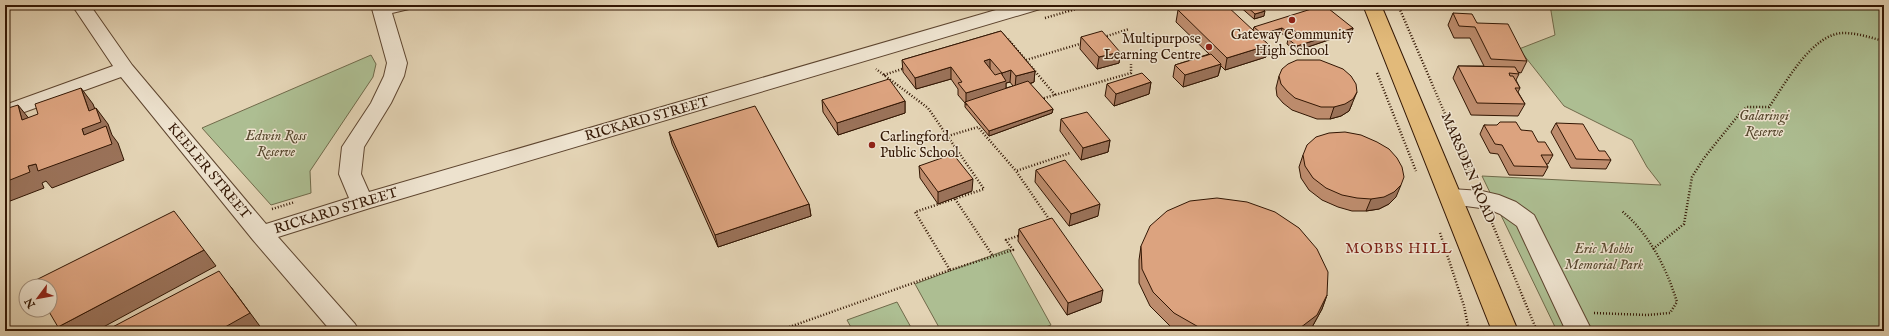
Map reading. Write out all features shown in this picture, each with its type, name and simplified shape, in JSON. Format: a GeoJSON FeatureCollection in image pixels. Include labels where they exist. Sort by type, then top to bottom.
{"type":"FeatureCollection","features":[{"type":"Feature","properties":{"kind":"highway","name":"MARSDEN ROAD"},"geometry":{"type":"LineString","coordinates":[[1372,5],[1505,331]]}},
{"type":"Feature","properties":{"kind":"street","name":"KEELER STREET"},"geometry":{"type":"LineString","coordinates":[[81,5],[125,70],[261,234],[346,331]]}},
{"type":"Feature","properties":{"kind":"street"},"geometry":{"type":"LineString","coordinates":[[362,202],[350,174],[353,146],[381,103],[394,76],[397,63],[380,8],[402,5]]}},
{"type":"Feature","properties":{"kind":"street","name":"RICKARD STREET"},"geometry":{"type":"LineString","coordinates":[[261,234],[362,202],[1033,5]]}},
{"type":"Feature","properties":{"kind":"street"},"geometry":{"type":"LineString","coordinates":[[5,112],[125,70]]}},
{"type":"Feature","properties":{"kind":"street"},"geometry":{"type":"LineString","coordinates":[[1451,197],[1482,198],[1507,206],[1526,221],[1575,322]]}},
{"type":"Feature","properties":{"kind":"path","name":"MARSDEN ROAD"},"geometry":{"type":"LineString","coordinates":[[1398,5],[1482,198],[1537,331]]}},
{"type":"Feature","properties":{"kind":"path"},"geometry":{"type":"LineString","coordinates":[[1100,38],[1129,29]]}},
{"type":"Feature","properties":{"kind":"path"},"geometry":{"type":"LineString","coordinates":[[1653,249],[1684,224],[1692,177],[1704,158],[1747,106],[1769,107],[1800,63],[1816,45],[1842,32],[1884,41]]}},
{"type":"Feature","properties":{"kind":"path"},"geometry":{"type":"LineString","coordinates":[[1008,39],[1056,95]]}},
{"type":"Feature","properties":{"kind":"path"},"geometry":{"type":"LineString","coordinates":[[1026,60],[1086,42]]}},
{"type":"Feature","properties":{"kind":"path"},"geometry":{"type":"LineString","coordinates":[[1034,101],[1131,73],[1131,64]]}},
{"type":"Feature","properties":{"kind":"path"},"geometry":{"type":"LineString","coordinates":[[884,74],[912,66]]}},
{"type":"Feature","properties":{"kind":"path"},"geometry":{"type":"LineString","coordinates":[[876,68],[928,108],[984,189],[915,212],[950,270]]}},
{"type":"Feature","properties":{"kind":"path"},"geometry":{"type":"LineString","coordinates":[[1376,70],[1418,176]]}},
{"type":"Feature","properties":{"kind":"path"},"geometry":{"type":"LineString","coordinates":[[948,136],[985,125]]}},
{"type":"Feature","properties":{"kind":"path"},"geometry":{"type":"LineString","coordinates":[[978,127],[1016,171],[1054,226]]}},
{"type":"Feature","properties":{"kind":"path"},"geometry":{"type":"LineString","coordinates":[[1016,171],[1070,153]]}},
{"type":"Feature","properties":{"kind":"path"},"geometry":{"type":"LineString","coordinates":[[954,199],[993,256]]}},
{"type":"Feature","properties":{"kind":"path"},"geometry":{"type":"LineString","coordinates":[[1575,322],[1670,313],[1677,302],[1671,280],[1643,231],[1631,217],[1622,211]]}},
{"type":"Feature","properties":{"kind":"path"},"geometry":{"type":"LineString","coordinates":[[1438,226],[1464,306],[1469,331]]}},
{"type":"Feature","properties":{"kind":"path"},"geometry":{"type":"LineString","coordinates":[[778,331],[950,270],[1013,250],[1006,240],[1027,234]]}},
{"type":"Feature","properties":{"kind":"green space","name":"Galaringi Reserve"},"geometry":{"type":"Polygon","coordinates":[[[1550,5],[1884,5],[1884,331],[1557,331],[1482,176],[1661,185],[1647,167],[1632,140],[1564,106],[1519,49],[1555,35],[1550,5]]]}},
{"type":"Feature","properties":{"kind":"green space","name":"Edwin Ross Reserve"},"geometry":{"type":"Polygon","coordinates":[[[371,55],[376,64],[373,77],[310,171],[311,193],[271,205],[202,128],[371,55]]]}},
{"type":"Feature","properties":{"kind":"green space"},"geometry":{"type":"Polygon","coordinates":[[[1009,249],[1051,325],[1035,331],[941,331],[915,284],[1009,249]]]}},
{"type":"Feature","properties":{"kind":"green space"},"geometry":{"type":"Polygon","coordinates":[[[897,302],[913,331],[853,331],[847,320],[897,302]]]}},
{"type":"Feature","properties":{"kind":"building"},"geometry":{"type":"Polygon","coordinates":[[[1197,5],[1226,5],[1269,45],[1227,58],[1178,10],[1197,5]]]}},
{"type":"Feature","properties":{"kind":"building"},"geometry":{"type":"Polygon","coordinates":[[[1245,5],[1258,5],[1265,11],[1255,14],[1245,5]]]}},
{"type":"Feature","properties":{"kind":"building"},"geometry":{"type":"Polygon","coordinates":[[[1324,5],[1353,28],[1297,46],[1288,39],[1299,35],[1292,28],[1285,30],[1282,28],[1262,34],[1254,27],[1324,5]]]}},
{"type":"Feature","properties":{"kind":"building"},"geometry":{"type":"Polygon","coordinates":[[[1453,13],[1472,14],[1477,23],[1508,24],[1527,61],[1491,59],[1475,27],[1459,26],[1453,13]]]}},
{"type":"Feature","properties":{"kind":"building"},"geometry":{"type":"Polygon","coordinates":[[[1001,31],[1035,71],[1016,76],[1011,70],[1002,73],[990,59],[984,61],[995,75],[1001,73],[1006,81],[966,93],[958,83],[962,82],[951,67],[915,78],[902,60],[1001,31]]]}},
{"type":"Feature","properties":{"kind":"building"},"geometry":{"type":"Polygon","coordinates":[[[1102,31],[1120,52],[1099,57],[1081,37],[1102,31]]]}},
{"type":"Feature","properties":{"kind":"building"},"geometry":{"type":"Polygon","coordinates":[[[1211,54],[1221,64],[1185,75],[1175,65],[1211,54]]]}},
{"type":"Feature","properties":{"kind":"building"},"geometry":{"type":"Polygon","coordinates":[[[1297,60],[1320,60],[1343,69],[1351,76],[1356,84],[1357,92],[1353,99],[1345,104],[1334,107],[1321,107],[1295,98],[1281,84],[1279,76],[1282,69],[1288,64],[1297,60]]]}},
{"type":"Feature","properties":{"kind":"building"},"geometry":{"type":"Polygon","coordinates":[[[1458,66],[1515,67],[1519,74],[1509,73],[1510,76],[1513,76],[1520,88],[1515,88],[1525,104],[1477,103],[1458,66]]]}},
{"type":"Feature","properties":{"kind":"building"},"geometry":{"type":"Polygon","coordinates":[[[1142,73],[1151,82],[1116,94],[1107,84],[1142,73]]]}},
{"type":"Feature","properties":{"kind":"building"},"geometry":{"type":"Polygon","coordinates":[[[889,79],[905,101],[837,123],[822,100],[889,79]]]}},
{"type":"Feature","properties":{"kind":"building"},"geometry":{"type":"Polygon","coordinates":[[[1028,81],[1053,109],[989,131],[965,102],[1028,81]]]}},
{"type":"Feature","properties":{"kind":"building"},"geometry":{"type":"Polygon","coordinates":[[[81,88],[89,111],[96,108],[101,122],[82,129],[84,135],[106,126],[112,144],[38,171],[36,164],[28,166],[30,172],[5,182],[5,109],[18,105],[22,120],[38,114],[35,104],[81,88]]]}},
{"type":"Feature","properties":{"kind":"building"},"geometry":{"type":"Polygon","coordinates":[[[755,106],[809,204],[715,235],[669,132],[755,106]]]}},
{"type":"Feature","properties":{"kind":"building"},"geometry":{"type":"Polygon","coordinates":[[[1087,112],[1110,140],[1083,148],[1061,119],[1087,112]]]}},
{"type":"Feature","properties":{"kind":"building"},"geometry":{"type":"Polygon","coordinates":[[[1500,122],[1516,122],[1521,130],[1532,131],[1538,142],[1545,142],[1553,155],[1541,155],[1548,167],[1514,166],[1502,145],[1495,144],[1484,125],[1497,125],[1500,122]]]}},
{"type":"Feature","properties":{"kind":"building"},"geometry":{"type":"Polygon","coordinates":[[[1556,123],[1583,124],[1599,151],[1605,151],[1611,160],[1576,159],[1556,123]]]}},
{"type":"Feature","properties":{"kind":"building"},"geometry":{"type":"Polygon","coordinates":[[[1345,132],[1361,135],[1377,142],[1389,149],[1397,158],[1402,167],[1404,177],[1401,185],[1394,192],[1384,197],[1371,199],[1357,198],[1342,195],[1326,188],[1313,178],[1305,166],[1303,155],[1307,145],[1316,137],[1329,133],[1345,132]]]}},
{"type":"Feature","properties":{"kind":"building"},"geometry":{"type":"Polygon","coordinates":[[[953,154],[973,179],[938,192],[919,166],[953,154]]]}},
{"type":"Feature","properties":{"kind":"building"},"geometry":{"type":"Polygon","coordinates":[[[1065,160],[1100,204],[1071,214],[1036,170],[1065,160]]]}},
{"type":"Feature","properties":{"kind":"building"},"geometry":{"type":"Polygon","coordinates":[[[1217,198],[1247,202],[1275,212],[1299,228],[1317,249],[1328,272],[1327,295],[1317,315],[1296,331],[1209,331],[1202,329],[1174,313],[1153,292],[1142,269],[1141,246],[1150,226],[1167,211],[1190,201],[1217,198]]]}},
{"type":"Feature","properties":{"kind":"building"},"geometry":{"type":"Polygon","coordinates":[[[174,211],[204,250],[58,327],[53,318],[58,318],[58,278],[40,278],[174,211]]]}},
{"type":"Feature","properties":{"kind":"building"},"geometry":{"type":"Polygon","coordinates":[[[1052,218],[1103,290],[1068,303],[1019,229],[1052,218]]]}},
{"type":"Feature","properties":{"kind":"building"},"geometry":{"type":"Polygon","coordinates":[[[219,271],[250,313],[218,331],[105,331],[219,271]]]}},
{"type":"Feature","properties":{"kind":"building"},"geometry":{"type":"Polygon","coordinates":[[[265,327],[267,331],[257,331],[265,327]]]}},
{"type":"Feature","properties":{"kind":"place","name":"Gateway Community High School"},"geometry":{"type":"Point","coordinates":[1292,20]}},
{"type":"Feature","properties":{"kind":"place","name":"Multipurpose Learning Centre"},"geometry":{"type":"Point","coordinates":[1209,47]}},
{"type":"Feature","properties":{"kind":"place","name":"Carlingford Public School"},"geometry":{"type":"Point","coordinates":[872,145]}},
{"type":"Feature","properties":{"kind":"district","name":"MOBBS HILL"},"geometry":{"type":"Point","coordinates":[1399,248]}},
{"type":"Feature","properties":{"kind":"park label","name":"Eric Mobbs Memorial Park"},"geometry":{"type":"Point","coordinates":[1604,258]}}]}
